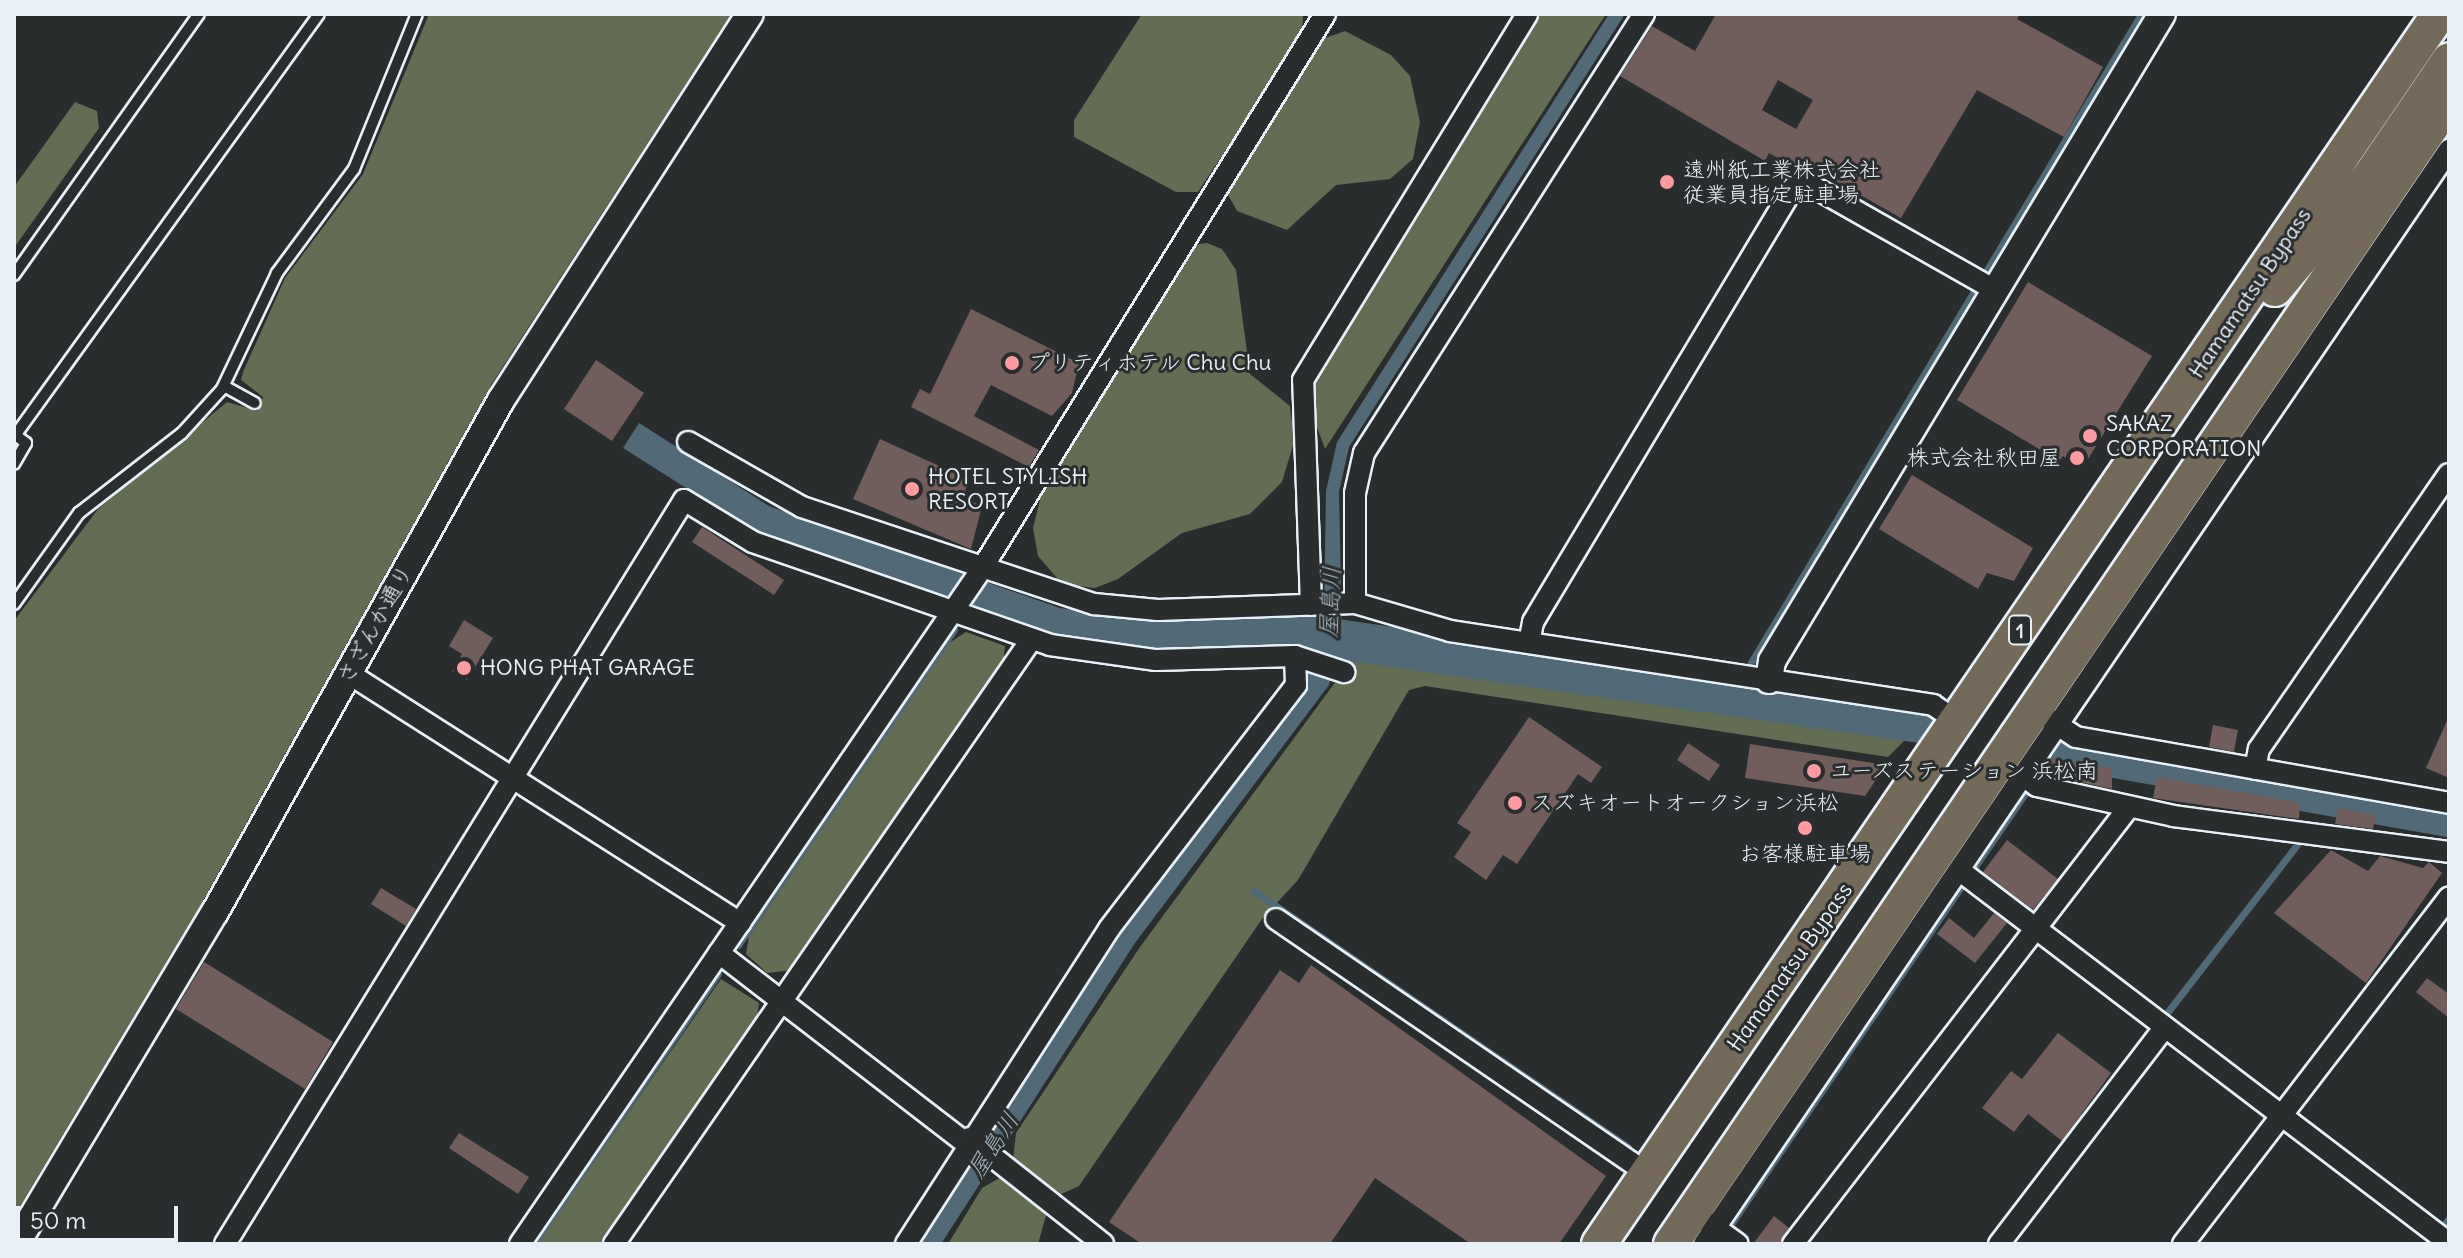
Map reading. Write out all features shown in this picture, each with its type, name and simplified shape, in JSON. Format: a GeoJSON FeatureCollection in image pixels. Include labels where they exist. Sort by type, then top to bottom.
{"type":"FeatureCollection","features":[{"type":"Feature","properties":{"kind":"highway","name":"Hamamatsu Bypass"},"geometry":{"type":"LineString","coordinates":[[1599,1244],[2439,14]]}},
{"type":"Feature","properties":{"kind":"highway"},"geometry":{"type":"LineString","coordinates":[[2196,371],[2370,176],[2449,60]]}},
{"type":"Feature","properties":{"kind":"highway"},"geometry":{"type":"LineString","coordinates":[[1671,1244],[1704,1227],[2407,185],[2449,101]]}},
{"type":"Feature","properties":{"kind":"street","name":"さざんか通り"},"geometry":{"type":"LineString","coordinates":[[16,1244],[524,364],[750,14]]}},
{"type":"Feature","properties":{"kind":"street"},"geometry":{"type":"LineString","coordinates":[[520,1244],[979,574],[1325,14]]}},
{"type":"Feature","properties":{"kind":"street"},"geometry":{"type":"LineString","coordinates":[[1315,605],[1303,380],[1527,14]]}},
{"type":"Feature","properties":{"kind":"street"},"geometry":{"type":"LineString","coordinates":[[1350,604],[1355,493],[1364,453],[1644,14]]}},
{"type":"Feature","properties":{"kind":"street"},"geometry":{"type":"LineString","coordinates":[[1769,680],[1772,661],[2162,14]]}},
{"type":"Feature","properties":{"kind":"street"},"geometry":{"type":"LineString","coordinates":[[2439,14],[2449,19]]}},
{"type":"Feature","properties":{"kind":"street"},"geometry":{"type":"LineString","coordinates":[[2407,185],[2449,150]]}},
{"type":"Feature","properties":{"kind":"street"},"geometry":{"type":"LineString","coordinates":[[1529,643],[1533,622],[1793,188],[1810,185],[1995,290]]}},
{"type":"Feature","properties":{"kind":"street"},"geometry":{"type":"LineString","coordinates":[[688,442],[774,496],[979,574],[1126,608],[1350,604],[1450,631],[1933,705],[1958,722]]}},
{"type":"Feature","properties":{"kind":"street"},"geometry":{"type":"LineString","coordinates":[[2255,769],[2259,749],[2449,474]]}},
{"type":"Feature","properties":{"kind":"street"},"geometry":{"type":"LineString","coordinates":[[225,1244],[684,500],[753,542],[954,609],[1031,640],[1156,660],[1302,657],[1341,671]]}},
{"type":"Feature","properties":{"kind":"street"},"geometry":{"type":"LineString","coordinates":[[614,1244],[1031,640]]}},
{"type":"Feature","properties":{"kind":"street"},"geometry":{"type":"LineString","coordinates":[[906,1244],[969,1141],[1109,929],[1296,685],[1302,657]]}},
{"type":"Feature","properties":{"kind":"street"},"geometry":{"type":"LineString","coordinates":[[348,673],[740,923]]}},
{"type":"Feature","properties":{"kind":"street"},"geometry":{"type":"LineString","coordinates":[[1738,1244],[1704,1227],[1959,870],[1993,795],[2023,776],[2046,717],[2076,737],[2449,803]]}},
{"type":"Feature","properties":{"kind":"street"},"geometry":{"type":"LineString","coordinates":[[2023,776],[2129,807],[2449,852]]}},
{"type":"Feature","properties":{"kind":"street"},"geometry":{"type":"LineString","coordinates":[[1793,1244],[2129,807]]}},
{"type":"Feature","properties":{"kind":"street"},"geometry":{"type":"LineString","coordinates":[[1959,870],[2449,1243]]}},
{"type":"Feature","properties":{"kind":"street"},"geometry":{"type":"LineString","coordinates":[[2183,1244],[2449,897]]}},
{"type":"Feature","properties":{"kind":"street"},"geometry":{"type":"LineString","coordinates":[[1276,919],[1299,945],[1647,1173]]}},
{"type":"Feature","properties":{"kind":"street"},"geometry":{"type":"LineString","coordinates":[[719,953],[999,1161],[1103,1244]]}},
{"type":"Feature","properties":{"kind":"street"},"geometry":{"type":"LineString","coordinates":[[1999,1244],[2165,1027]]}},
{"type":"Feature","properties":{"kind":"lane"},"geometry":{"type":"LineString","coordinates":[[14,275],[199,14]]}},
{"type":"Feature","properties":{"kind":"lane"},"geometry":{"type":"LineString","coordinates":[[14,464],[26,443],[14,435],[319,14]]}},
{"type":"Feature","properties":{"kind":"lane"},"geometry":{"type":"LineString","coordinates":[[14,604],[79,513],[182,433],[224,386],[277,273],[354,169],[417,14]]}},
{"type":"Feature","properties":{"kind":"lane"},"geometry":{"type":"LineString","coordinates":[[224,386],[255,403]]}},
{"type":"Feature","properties":{"kind":"green space"},"geometry":{"type":"Polygon","coordinates":[[[429,14],[731,14],[493,382],[201,904],[14,1216],[14,621],[98,509],[227,402],[258,411],[263,397],[241,380],[243,372],[285,278],[363,174],[429,14]]]}},
{"type":"Feature","properties":{"kind":"green space"},"geometry":{"type":"Polygon","coordinates":[[[1142,14],[1303,14],[1302,35],[1198,192],[1176,192],[1074,137],[1074,120],[1142,14]]]}},
{"type":"Feature","properties":{"kind":"green space"},"geometry":{"type":"Polygon","coordinates":[[[1539,14],[1606,14],[1325,449],[1310,408],[1312,383],[1539,14]]]}},
{"type":"Feature","properties":{"kind":"green space"},"geometry":{"type":"Polygon","coordinates":[[[1345,31],[1391,55],[1410,76],[1420,122],[1413,159],[1390,179],[1336,185],[1287,230],[1237,211],[1225,189],[1317,41],[1345,31]]]}},
{"type":"Feature","properties":{"kind":"green space"},"geometry":{"type":"Polygon","coordinates":[[[75,102],[97,111],[99,128],[14,248],[14,187],[75,102]]]}},
{"type":"Feature","properties":{"kind":"green space"},"geometry":{"type":"Polygon","coordinates":[[[1207,243],[1222,249],[1236,270],[1250,374],[1290,406],[1294,442],[1282,482],[1250,514],[1182,533],[1118,579],[1095,588],[1062,584],[1038,556],[1033,528],[1045,479],[1192,245],[1207,243]]]}},
{"type":"Feature","properties":{"kind":"green space"},"geometry":{"type":"Polygon","coordinates":[[[966,632],[1005,646],[1003,665],[793,970],[767,973],[746,954],[749,936],[949,643],[966,632]]]}},
{"type":"Feature","properties":{"kind":"green space"},"geometry":{"type":"Polygon","coordinates":[[[1359,650],[1899,729],[1907,738],[1888,757],[1425,686],[1409,690],[1298,880],[1262,919],[1079,1186],[1057,1196],[1013,1160],[1016,1133],[1140,947],[1359,650]]]}},
{"type":"Feature","properties":{"kind":"green space"},"geometry":{"type":"Polygon","coordinates":[[[721,979],[759,1003],[756,1024],[604,1244],[537,1244],[721,979]]]}},
{"type":"Feature","properties":{"kind":"green space"},"geometry":{"type":"Polygon","coordinates":[[[1003,1176],[1047,1212],[1038,1244],[948,1244],[982,1188],[1003,1176]]]}},
{"type":"Feature","properties":{"kind":"water","name":"屋島川"},"geometry":{"type":"Polygon","coordinates":[[[1609,14],[1625,14],[1349,447],[1339,492],[1342,635],[1329,685],[1135,943],[941,1244],[918,1244],[1119,932],[1299,696],[1315,652],[1309,646],[1157,651],[1053,636],[757,533],[623,448],[639,423],[769,506],[1060,608],[1157,621],[1324,616],[1326,491],[1337,442],[1609,14]]]}},
{"type":"Feature","properties":{"kind":"building"},"geometry":{"type":"Polygon","coordinates":[[[1716,14],[2020,14],[2017,19],[2103,67],[2064,137],[1977,90],[1901,218],[1811,167],[1804,173],[1769,153],[1765,161],[1620,76],[1652,26],[1695,51],[1716,14]],[[1778,80],[1762,110],[1796,129],[1813,100],[1778,80]]]}},
{"type":"Feature","properties":{"kind":"building"},"geometry":{"type":"Polygon","coordinates":[[[2028,282],[2152,356],[2083,467],[2063,456],[2059,461],[1957,400],[2028,282]]]}},
{"type":"Feature","properties":{"kind":"building","name":"プリティホテル Chu Chu"},"geometry":{"type":"Polygon","coordinates":[[[971,309],[1079,363],[1072,393],[1052,416],[991,385],[974,416],[1039,450],[1029,467],[911,407],[920,389],[930,394],[971,309]]]}},
{"type":"Feature","properties":{"kind":"building"},"geometry":{"type":"Polygon","coordinates":[[[596,360],[644,393],[612,441],[564,409],[596,360]]]}},
{"type":"Feature","properties":{"kind":"building","name":"HOTEL STYLISH RESORT"},"geometry":{"type":"Polygon","coordinates":[[[880,439],[970,480],[962,497],[982,506],[971,549],[853,499],[880,439]]]}},
{"type":"Feature","properties":{"kind":"building"},"geometry":{"type":"Polygon","coordinates":[[[1912,475],[2033,548],[2014,581],[1987,573],[1978,589],[1879,529],[1912,475]]]}},
{"type":"Feature","properties":{"kind":"building"},"geometry":{"type":"Polygon","coordinates":[[[702,527],[784,580],[774,595],[692,542],[702,527]]]}},
{"type":"Feature","properties":{"kind":"building"},"geometry":{"type":"Polygon","coordinates":[[[464,620],[493,638],[467,680],[452,671],[462,654],[449,646],[464,620]]]}},
{"type":"Feature","properties":{"kind":"building"},"geometry":{"type":"Polygon","coordinates":[[[2449,716],[2449,778],[2426,768],[2449,716]]]}},
{"type":"Feature","properties":{"kind":"building","name":"スズキオートオークション浜松"},"geometry":{"type":"Polygon","coordinates":[[[1529,717],[1602,767],[1591,783],[1578,774],[1517,864],[1503,855],[1486,880],[1454,857],[1471,832],[1457,823],[1529,717]]]}},
{"type":"Feature","properties":{"kind":"building"},"geometry":{"type":"Polygon","coordinates":[[[2213,725],[2238,730],[2234,752],[2209,747],[2213,725]]]}},
{"type":"Feature","properties":{"kind":"building"},"geometry":{"type":"Polygon","coordinates":[[[1688,743],[1720,765],[1709,781],[1677,760],[1688,743]]]}},
{"type":"Feature","properties":{"kind":"building","name":"ユーズステーション 浜松南"},"geometry":{"type":"Polygon","coordinates":[[[1750,744],[1886,765],[1865,796],[1745,778],[1750,744]]]}},
{"type":"Feature","properties":{"kind":"building"},"geometry":{"type":"Polygon","coordinates":[[[2051,758],[2112,769],[2112,789],[2046,775],[2051,758]]]}},
{"type":"Feature","properties":{"kind":"building"},"geometry":{"type":"Polygon","coordinates":[[[2157,777],[2300,803],[2299,819],[2153,798],[2157,777]]]}},
{"type":"Feature","properties":{"kind":"building"},"geometry":{"type":"Polygon","coordinates":[[[2338,808],[2376,815],[2373,829],[2335,824],[2338,808]]]}},
{"type":"Feature","properties":{"kind":"building"},"geometry":{"type":"Polygon","coordinates":[[[2007,840],[2058,879],[2033,910],[1983,872],[2007,840]]]}},
{"type":"Feature","properties":{"kind":"building"},"geometry":{"type":"Polygon","coordinates":[[[2331,850],[2368,871],[2380,856],[2423,868],[2429,862],[2442,873],[2366,983],[2274,913],[2331,850]]]}},
{"type":"Feature","properties":{"kind":"building"},"geometry":{"type":"Polygon","coordinates":[[[381,888],[416,909],[406,926],[371,904],[381,888]]]}},
{"type":"Feature","properties":{"kind":"building"},"geometry":{"type":"Polygon","coordinates":[[[1994,913],[2007,923],[1975,963],[1937,934],[1949,918],[1974,938],[1994,913]]]}},
{"type":"Feature","properties":{"kind":"building"},"geometry":{"type":"Polygon","coordinates":[[[204,962],[333,1042],[305,1089],[176,1009],[204,962]]]}},
{"type":"Feature","properties":{"kind":"building"},"geometry":{"type":"Polygon","coordinates":[[[1311,965],[1606,1176],[1559,1244],[1471,1244],[1375,1178],[1330,1244],[1142,1244],[1109,1222],[1280,970],[1299,983],[1311,965]]]}},
{"type":"Feature","properties":{"kind":"building"},"geometry":{"type":"Polygon","coordinates":[[[2427,978],[2449,994],[2449,1018],[2416,992],[2427,978]]]}},
{"type":"Feature","properties":{"kind":"building"},"geometry":{"type":"Polygon","coordinates":[[[2058,1033],[2111,1073],[2062,1141],[2028,1114],[2014,1132],[1982,1108],[2011,1071],[2022,1079],[2058,1033]]]}},
{"type":"Feature","properties":{"kind":"building"},"geometry":{"type":"Polygon","coordinates":[[[459,1133],[529,1177],[518,1194],[449,1148],[459,1133]]]}},
{"type":"Feature","properties":{"kind":"building"},"geometry":{"type":"Polygon","coordinates":[[[1774,1216],[1789,1228],[1780,1244],[1753,1244],[1774,1216]]]}},
{"type":"Feature","properties":{"kind":"waterway"},"geometry":{"type":"LineString","coordinates":[[1985,273],[2141,14]]}},
{"type":"Feature","properties":{"kind":"waterway"},"geometry":{"type":"LineString","coordinates":[[1750,664],[1975,290]]}},
{"type":"Feature","properties":{"kind":"waterway"},"geometry":{"type":"LineString","coordinates":[[738,945],[954,629]]}},
{"type":"Feature","properties":{"kind":"waterway","name":"屋島川"},"geometry":{"type":"LineString","coordinates":[[1288,632],[1920,723]]}},
{"type":"Feature","properties":{"kind":"waterway"},"geometry":{"type":"LineString","coordinates":[[1732,694],[1735,688]]}},
{"type":"Feature","properties":{"kind":"waterway"},"geometry":{"type":"LineString","coordinates":[[2058,748],[2449,817]]}},
{"type":"Feature","properties":{"kind":"waterway"},"geometry":{"type":"LineString","coordinates":[[1974,868],[2026,792],[2036,794]]}},
{"type":"Feature","properties":{"kind":"waterway"},"geometry":{"type":"LineString","coordinates":[[2163,1018],[2299,842]]}},
{"type":"Feature","properties":{"kind":"waterway"},"geometry":{"type":"LineString","coordinates":[[1731,1224],[1963,884]]}},
{"type":"Feature","properties":{"kind":"waterway"},"geometry":{"type":"LineString","coordinates":[[1254,891],[1628,1147]]}},
{"type":"Feature","properties":{"kind":"waterway"},"geometry":{"type":"LineString","coordinates":[[533,1244],[718,974]]}},
{"type":"Feature","properties":{"kind":"waterway"},"geometry":{"type":"LineString","coordinates":[[2440,1230],[2449,1218]]}},
{"type":"Feature","properties":{"kind":"place","name":"遠州紙工業株式会社 従業員指定駐車場"},"geometry":{"type":"Point","coordinates":[1667,182]}},
{"type":"Feature","properties":{"kind":"place","name":"プリティホテル Chu Chu"},"geometry":{"type":"Point","coordinates":[1012,363]}},
{"type":"Feature","properties":{"kind":"place","name":"SAKAZ CORPORATION"},"geometry":{"type":"Point","coordinates":[2090,436]}},
{"type":"Feature","properties":{"kind":"place","name":"株式会社秋田屋"},"geometry":{"type":"Point","coordinates":[2077,458]}},
{"type":"Feature","properties":{"kind":"place","name":"HOTEL STYLISH RESORT"},"geometry":{"type":"Point","coordinates":[912,489]}},
{"type":"Feature","properties":{"kind":"place","name":"HONG PHAT GARAGE"},"geometry":{"type":"Point","coordinates":[464,668]}},
{"type":"Feature","properties":{"kind":"place","name":"ユーズステーション 浜松南"},"geometry":{"type":"Point","coordinates":[1814,771]}},
{"type":"Feature","properties":{"kind":"place","name":"スズキオートオークション浜松"},"geometry":{"type":"Point","coordinates":[1515,803]}},
{"type":"Feature","properties":{"kind":"place","name":"お客様駐車場"},"geometry":{"type":"Point","coordinates":[1805,828]}}]}
